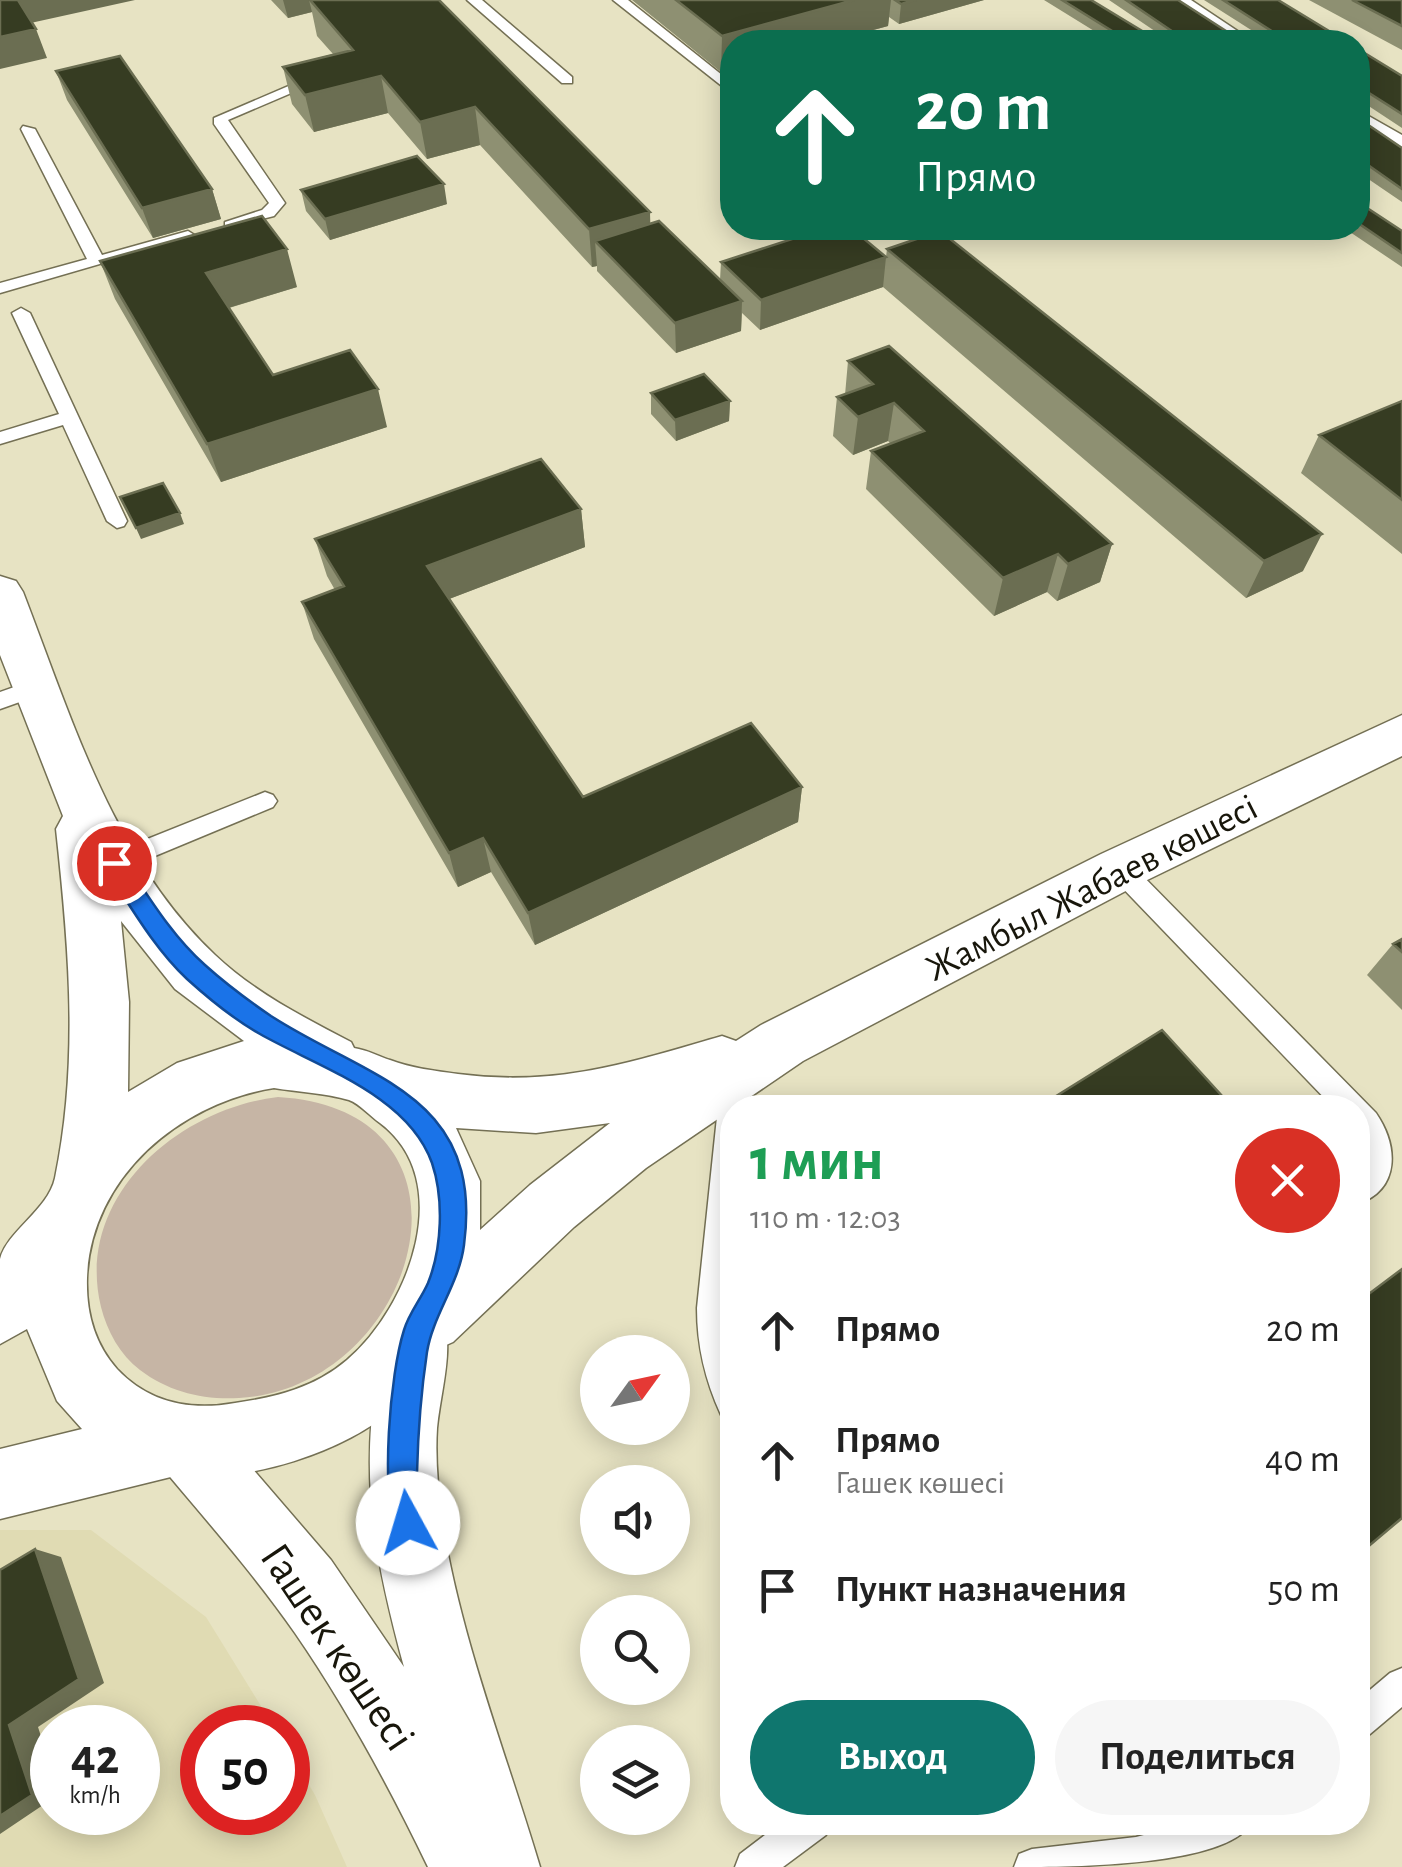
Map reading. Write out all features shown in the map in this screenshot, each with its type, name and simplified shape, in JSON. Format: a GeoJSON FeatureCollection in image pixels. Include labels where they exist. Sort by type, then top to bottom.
{"type":"FeatureCollection","features":[{"type":"Feature","properties":{"kind":"main road"},"geometry":{"type":"LineString","coordinates":[[0,592],[18,694],[78,791],[114,863],[154,924],[195,972],[263,1024],[366,1079],[423,1123],[443,1158],[451,1189],[453,1222],[447,1268],[417,1332]]}},
{"type":"Feature","properties":{"kind":"main road","name":"Жамбыл Жабаев көшесі"},"geometry":{"type":"LineString","coordinates":[[758,1058],[1120,870],[1402,734]]}},
{"type":"Feature","properties":{"kind":"main road"},"geometry":{"type":"LineString","coordinates":[[78,791],[104,1035],[101,1090],[52,1284],[57,1323],[70,1360],[92,1394],[141,1428],[183,1441]]}},
{"type":"Feature","properties":{"kind":"main road"},"geometry":{"type":"LineString","coordinates":[[0,1311],[102,1157],[128,1129],[172,1095],[206,1079],[274,1062],[325,1065],[424,1096],[490,1104],[584,1102],[758,1058]]}},
{"type":"Feature","properties":{"kind":"main road"},"geometry":{"type":"LineString","coordinates":[[0,1484],[183,1441],[245,1442],[306,1425],[344,1404],[377,1379],[417,1332],[552,1206],[624,1148],[758,1058]]}},
{"type":"Feature","properties":{"kind":"main road","name":"Гашек көшесі"},"geometry":{"type":"LineString","coordinates":[[417,1332],[403,1429],[402,1478],[408,1523],[428,1619],[500,1867]]}},
{"type":"Feature","properties":{"kind":"main road","name":"Гашек көшесі"},"geometry":{"type":"LineString","coordinates":[[183,1441],[268,1538],[322,1608],[428,1781],[470,1867]]}},
{"type":"Feature","properties":{"kind":"lane"},"geometry":{"type":"LineString","coordinates":[[474,0],[567,80]]}},
{"type":"Feature","properties":{"kind":"lane"},"geometry":{"type":"LineString","coordinates":[[620,0],[720,80]]}},
{"type":"Feature","properties":{"kind":"lane"},"geometry":{"type":"LineString","coordinates":[[1182,0],[1228,30]]}},
{"type":"Feature","properties":{"kind":"lane"},"geometry":{"type":"LineString","coordinates":[[0,288],[258,217],[274,208],[276,198],[220,120],[224,115],[316,79]]}},
{"type":"Feature","properties":{"kind":"lane"},"geometry":{"type":"LineString","coordinates":[[1370,122],[1402,142]]}},
{"type":"Feature","properties":{"kind":"lane"},"geometry":{"type":"LineString","coordinates":[[28,129],[97,262]]}},
{"type":"Feature","properties":{"kind":"lane"},"geometry":{"type":"LineString","coordinates":[[22,313],[117,521]]}},
{"type":"Feature","properties":{"kind":"lane"},"geometry":{"type":"LineString","coordinates":[[0,438],[70,417]]}},
{"type":"Feature","properties":{"kind":"lane"},"geometry":{"type":"LineString","coordinates":[[114,863],[265,801]]}},
{"type":"Feature","properties":{"kind":"lane"},"geometry":{"type":"LineString","coordinates":[[1120,870],[1341,1095]]}},
{"type":"Feature","properties":{"kind":"lane"},"geometry":{"type":"LineString","coordinates":[[751,1095],[758,1058]]}},
{"type":"Feature","properties":{"kind":"lane"},"geometry":{"type":"LineString","coordinates":[[1370,1128],[1380,1140],[1382,1156],[1378,1172],[1370,1179]]}},
{"type":"Feature","properties":{"kind":"lane"},"geometry":{"type":"LineString","coordinates":[[720,1265],[712,1308],[712,1343],[720,1379]]}},
{"type":"Feature","properties":{"kind":"lane"},"geometry":{"type":"LineString","coordinates":[[1370,1712],[1402,1685]]}},
{"type":"Feature","properties":{"kind":"lane"},"geometry":{"type":"LineString","coordinates":[[753,1867],[795,1835]]}},
{"type":"Feature","properties":{"kind":"lane"},"geometry":{"type":"LineString","coordinates":[[1032,1867],[1172,1851],[1214,1835]]}},
{"type":"Feature","properties":{"kind":"shaded area"},"geometry":{"type":"Polygon","coordinates":[[[278,1097],[347,1113],[390,1148],[410,1195],[408,1249],[388,1302],[352,1349],[301,1383],[239,1398],[212,1398],[175,1389],[133,1364],[120,1350],[107,1325],[97,1267],[103,1229],[119,1195],[142,1165],[171,1139],[205,1119],[241,1105],[278,1097]]]}},
{"type":"Feature","properties":{"kind":"shaded area"},"geometry":{"type":"Polygon","coordinates":[[[0,1530],[91,1530],[206,1617],[260,1705],[180,1705],[180,1835],[310,1835],[310,1786],[347,1867],[0,1867],[0,1530]]]}},
{"type":"Feature","properties":{"kind":"building"},"geometry":{"type":"Polygon","coordinates":[[[0,0],[18,0],[36,29],[0,37],[0,0]]]}},
{"type":"Feature","properties":{"kind":"building"},"geometry":{"type":"Polygon","coordinates":[[[310,0],[439,0],[650,212],[589,229],[475,107],[420,122],[381,76],[305,95],[283,67],[353,50],[310,0]]]}},
{"type":"Feature","properties":{"kind":"building"},"geometry":{"type":"Polygon","coordinates":[[[676,0],[854,0],[744,30],[720,30],[720,34],[676,0]]]}},
{"type":"Feature","properties":{"kind":"building"},"geometry":{"type":"Polygon","coordinates":[[[1062,0],[1091,0],[1140,30],[1111,30],[1062,0]]]}},
{"type":"Feature","properties":{"kind":"building"},"geometry":{"type":"Polygon","coordinates":[[[1126,0],[1178,0],[1224,30],[1170,30],[1126,0]]]}},
{"type":"Feature","properties":{"kind":"building"},"geometry":{"type":"Polygon","coordinates":[[[1223,0],[1278,0],[1327,30],[1270,30],[1223,0]]]}},
{"type":"Feature","properties":{"kind":"building"},"geometry":{"type":"Polygon","coordinates":[[[1352,0],[1402,0],[1402,26],[1352,0]]]}},
{"type":"Feature","properties":{"kind":"building"},"geometry":{"type":"Polygon","coordinates":[[[120,56],[212,189],[142,208],[56,71],[120,56]]]}},
{"type":"Feature","properties":{"kind":"building"},"geometry":{"type":"Polygon","coordinates":[[[1370,56],[1402,76],[1402,114],[1370,94],[1370,56]]]}},
{"type":"Feature","properties":{"kind":"building"},"geometry":{"type":"Polygon","coordinates":[[[1370,126],[1402,148],[1402,189],[1370,166],[1370,126]]]}},
{"type":"Feature","properties":{"kind":"building"},"geometry":{"type":"Polygon","coordinates":[[[417,156],[444,184],[325,219],[301,190],[417,156]]]}},
{"type":"Feature","properties":{"kind":"building"},"geometry":{"type":"Polygon","coordinates":[[[1370,210],[1402,231],[1402,253],[1370,231],[1370,210]]]}},
{"type":"Feature","properties":{"kind":"building"},"geometry":{"type":"Polygon","coordinates":[[[262,216],[287,249],[206,273],[273,375],[350,350],[378,389],[207,444],[100,261],[262,216]]]}},
{"type":"Feature","properties":{"kind":"building"},"geometry":{"type":"Polygon","coordinates":[[[659,221],[742,301],[675,323],[595,241],[659,221]]]}},
{"type":"Feature","properties":{"kind":"building"},"geometry":{"type":"Polygon","coordinates":[[[789,240],[865,240],[886,257],[761,300],[721,262],[789,240]]]}},
{"type":"Feature","properties":{"kind":"building"},"geometry":{"type":"Polygon","coordinates":[[[914,240],[951,240],[1322,534],[1264,561],[887,249],[914,240]]]}},
{"type":"Feature","properties":{"kind":"building"},"geometry":{"type":"Polygon","coordinates":[[[889,346],[1112,544],[1068,564],[1058,554],[1003,578],[871,451],[924,431],[894,403],[858,417],[837,397],[873,384],[848,361],[889,346]]]}},
{"type":"Feature","properties":{"kind":"building"},"geometry":{"type":"Polygon","coordinates":[[[704,374],[730,401],[675,420],[651,393],[704,374]]]}},
{"type":"Feature","properties":{"kind":"building"},"geometry":{"type":"Polygon","coordinates":[[[1402,401],[1402,500],[1319,435],[1402,401]]]}},
{"type":"Feature","properties":{"kind":"building"},"geometry":{"type":"Polygon","coordinates":[[[541,459],[581,509],[427,566],[583,797],[751,723],[802,787],[528,913],[483,838],[449,853],[302,602],[344,586],[315,539],[541,459]]]}},
{"type":"Feature","properties":{"kind":"building"},"geometry":{"type":"Polygon","coordinates":[[[163,483],[180,513],[136,528],[120,497],[163,483]]]}},
{"type":"Feature","properties":{"kind":"building"},"geometry":{"type":"Polygon","coordinates":[[[1162,1030],[1221,1095],[1058,1095],[1162,1030]]]}},
{"type":"Feature","properties":{"kind":"building"},"geometry":{"type":"Polygon","coordinates":[[[1402,1269],[1402,1518],[1370,1545],[1370,1293],[1402,1269]]]}},
{"type":"Feature","properties":{"kind":"building"},"geometry":{"type":"Polygon","coordinates":[[[35,1549],[79,1679],[39,1705],[30,1705],[30,1711],[9,1725],[30,1796],[0,1816],[0,1570],[35,1549]]]}},
{"type":"Feature","properties":{"kind":"route"},"geometry":{"type":"LineString","coordinates":[[114,863],[136,900],[195,972],[263,1024],[394,1095],[423,1123],[443,1158],[451,1189],[451,1245],[447,1268],[417,1332],[408,1385],[402,1478],[408,1523]]}}]}
